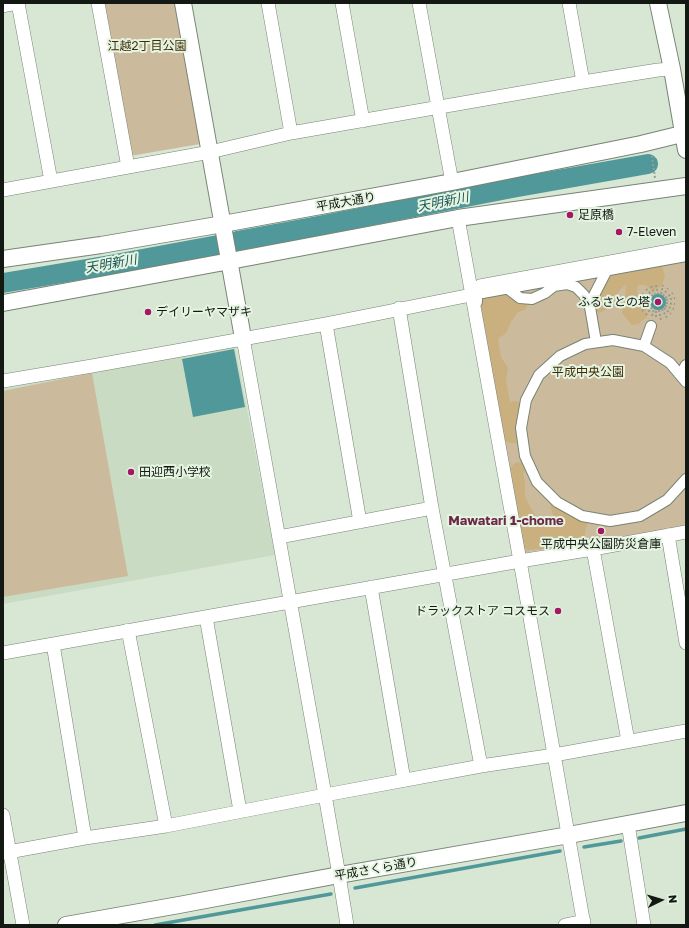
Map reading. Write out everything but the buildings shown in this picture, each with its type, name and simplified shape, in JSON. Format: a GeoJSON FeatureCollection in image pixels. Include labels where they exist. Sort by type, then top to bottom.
{"type":"FeatureCollection","features":[{"type":"Feature","properties":{"kind":"street"},"geometry":{"type":"LineString","coordinates":[[3,6],[18,3],[51,181]]}},
{"type":"Feature","properties":{"kind":"street"},"geometry":{"type":"LineString","coordinates":[[98,3],[128,167]]}},
{"type":"Feature","properties":{"kind":"street"},"geometry":{"type":"LineString","coordinates":[[183,3],[347,925]]}},
{"type":"Feature","properties":{"kind":"street"},"geometry":{"type":"LineString","coordinates":[[268,3],[291,133]]}},
{"type":"Feature","properties":{"kind":"street"},"geometry":{"type":"LineString","coordinates":[[342,3],[364,121]]}},
{"type":"Feature","properties":{"kind":"street"},"geometry":{"type":"LineString","coordinates":[[419,3],[452,182]]}},
{"type":"Feature","properties":{"kind":"street"},"geometry":{"type":"LineString","coordinates":[[569,3],[583,82]]}},
{"type":"Feature","properties":{"kind":"street"},"geometry":{"type":"LineString","coordinates":[[658,3],[672,70],[686,150]]}},
{"type":"Feature","properties":{"kind":"street"},"geometry":{"type":"LineString","coordinates":[[3,190],[210,152],[291,133],[583,82],[658,70],[672,70]]}},
{"type":"Feature","properties":{"kind":"street","name":"平成大通り"},"geometry":{"type":"LineString","coordinates":[[3,259],[224,228],[641,144],[684,133]]}},
{"type":"Feature","properties":{"kind":"street"},"geometry":{"type":"LineString","coordinates":[[3,303],[229,258],[458,218],[686,186]]}},
{"type":"Feature","properties":{"kind":"street"},"geometry":{"type":"LineString","coordinates":[[458,218],[471,295],[502,449],[584,923],[565,925]]}},
{"type":"Feature","properties":{"kind":"street"},"geometry":{"type":"LineString","coordinates":[[4,378],[92,366],[326,324],[399,308],[471,295],[480,286],[686,248]]}},
{"type":"Feature","properties":{"kind":"street"},"geometry":{"type":"LineString","coordinates":[[478,308],[477,294],[686,256]]}},
{"type":"Feature","properties":{"kind":"street"},"geometry":{"type":"LineString","coordinates":[[588,305],[607,270]]}},
{"type":"Feature","properties":{"kind":"street"},"geometry":{"type":"LineString","coordinates":[[507,288],[520,298],[532,299],[554,286],[567,284],[576,287],[584,295],[590,307],[596,342]]}},
{"type":"Feature","properties":{"kind":"street"},"geometry":{"type":"LineString","coordinates":[[399,308],[432,508],[481,766]]}},
{"type":"Feature","properties":{"kind":"street"},"geometry":{"type":"LineString","coordinates":[[644,346],[651,321]]}},
{"type":"Feature","properties":{"kind":"street"},"geometry":{"type":"LineString","coordinates":[[326,324],[360,522]]}},
{"type":"Feature","properties":{"kind":"street"},"geometry":{"type":"LineString","coordinates":[[684,374],[644,346],[614,340],[585,344],[560,356],[539,375],[526,400],[521,428],[525,456],[537,482],[557,502],[582,516],[610,521],[640,516],[668,500],[686,479]]}},
{"type":"Feature","properties":{"kind":"street"},"geometry":{"type":"LineString","coordinates":[[279,537],[432,508]]}},
{"type":"Feature","properties":{"kind":"street"},"geometry":{"type":"LineString","coordinates":[[3,653],[520,560],[593,550],[686,532]]}},
{"type":"Feature","properties":{"kind":"street"},"geometry":{"type":"LineString","coordinates":[[668,535],[686,643]]}},
{"type":"Feature","properties":{"kind":"street"},"geometry":{"type":"LineString","coordinates":[[593,550],[628,741]]}},
{"type":"Feature","properties":{"kind":"street"},"geometry":{"type":"LineString","coordinates":[[372,587],[404,780]]}},
{"type":"Feature","properties":{"kind":"street"},"geometry":{"type":"LineString","coordinates":[[206,617],[240,811]]}},
{"type":"Feature","properties":{"kind":"street"},"geometry":{"type":"LineString","coordinates":[[128,630],[166,826]]}},
{"type":"Feature","properties":{"kind":"street"},"geometry":{"type":"LineString","coordinates":[[53,644],[86,838]]}},
{"type":"Feature","properties":{"kind":"street"},"geometry":{"type":"LineString","coordinates":[[6,852],[166,826],[404,780],[686,731]]}},
{"type":"Feature","properties":{"kind":"street","name":"平成さくら通り"},"geometry":{"type":"LineString","coordinates":[[66,925],[686,813]]}},
{"type":"Feature","properties":{"kind":"street"},"geometry":{"type":"LineString","coordinates":[[3,815],[6,852],[23,925]]}},
{"type":"Feature","properties":{"kind":"street"},"geometry":{"type":"LineString","coordinates":[[628,824],[644,925]]}},
{"type":"Feature","properties":{"kind":"path"},"geometry":{"type":"LineString","coordinates":[[652,156],[656,179]]}},
{"type":"Feature","properties":{"kind":"path"},"geometry":{"type":"LineString","coordinates":[[656,285],[661,320]]}},
{"type":"Feature","properties":{"kind":"path"},"geometry":{"type":"LineString","coordinates":[[651,321],[663,285]]}},
{"type":"Feature","properties":{"kind":"path"},"geometry":{"type":"LineString","coordinates":[[651,286],[667,318]]}},
{"type":"Feature","properties":{"kind":"path"},"geometry":{"type":"LineString","coordinates":[[646,315],[668,288]]}},
{"type":"Feature","properties":{"kind":"path"},"geometry":{"type":"LineString","coordinates":[[646,289],[671,314]]}},
{"type":"Feature","properties":{"kind":"path"},"geometry":{"type":"LineString","coordinates":[[642,311],[673,293]]}},
{"type":"Feature","properties":{"kind":"path"},"geometry":{"type":"LineString","coordinates":[[642,294],[674,309]]}},
{"type":"Feature","properties":{"kind":"path"},"geometry":{"type":"LineString","coordinates":[[641,306],[675,298]]}},
{"type":"Feature","properties":{"kind":"path"},"geometry":{"type":"LineString","coordinates":[[640,300],[675,304]]}},
{"type":"Feature","properties":{"kind":"path"},"geometry":{"type":"LineString","coordinates":[[656,317],[658,302]]}},
{"type":"Feature","properties":{"kind":"shaded area"},"geometry":{"type":"Polygon","coordinates":[[[661,263],[665,275],[662,286],[652,291],[646,285],[638,285],[637,292],[644,303],[647,317],[638,324],[632,325],[622,313],[626,284],[618,292],[616,300],[607,309],[600,313],[593,310],[596,282],[610,278],[619,269],[661,263]]]}},
{"type":"Feature","properties":{"kind":"shaded area"},"geometry":{"type":"Polygon","coordinates":[[[520,288],[528,304],[525,310],[518,312],[506,333],[498,339],[501,357],[508,368],[506,380],[510,402],[516,401],[527,406],[526,434],[518,443],[510,443],[500,439],[481,308],[481,296],[520,288]]]}},
{"type":"Feature","properties":{"kind":"shaded area","name":"田迎西小学校"},"geometry":{"type":"Polygon","coordinates":[[[235,347],[275,555],[3,604],[3,389],[235,347]]]}},
{"type":"Feature","properties":{"kind":"shaded area"},"geometry":{"type":"Polygon","coordinates":[[[522,462],[526,469],[523,474],[525,482],[525,496],[537,518],[548,527],[557,527],[549,501],[555,498],[587,514],[588,522],[585,532],[585,540],[579,544],[566,547],[528,550],[524,548],[509,469],[515,463],[522,462]]]}},
{"type":"Feature","properties":{"kind":"green space","name":"江越2丁目公園"},"geometry":{"type":"Polygon","coordinates":[[[103,3],[175,3],[200,144],[130,156],[103,3]]]}},
{"type":"Feature","properties":{"kind":"green space","name":"平成中央公園"},"geometry":{"type":"Polygon","coordinates":[[[686,253],[686,526],[523,553],[475,293],[686,253]]]}},
{"type":"Feature","properties":{"kind":"green space"},"geometry":{"type":"Polygon","coordinates":[[[92,373],[128,576],[3,597],[3,391],[92,373]]]}},
{"type":"Feature","properties":{"kind":"water"},"geometry":{"type":"Polygon","coordinates":[[[658,294],[664,296],[666,302],[664,308],[658,310],[652,308],[650,302],[652,296],[658,294]]]}},
{"type":"Feature","properties":{"kind":"water"},"geometry":{"type":"Polygon","coordinates":[[[234,349],[245,407],[193,417],[182,359],[234,349]]]}},
{"type":"Feature","properties":{"kind":"waterway","name":"天明新川"},"geometry":{"type":"LineString","coordinates":[[237,241],[512,188],[648,164]]}},
{"type":"Feature","properties":{"kind":"waterway","name":"天明新川"},"geometry":{"type":"LineString","coordinates":[[3,283],[218,245]]}},
{"type":"Feature","properties":{"kind":"waterway"},"geometry":{"type":"LineString","coordinates":[[639,838],[686,829]]}},
{"type":"Feature","properties":{"kind":"waterway"},"geometry":{"type":"LineString","coordinates":[[584,847],[621,841]]}},
{"type":"Feature","properties":{"kind":"waterway"},"geometry":{"type":"LineString","coordinates":[[355,888],[560,851]]}},
{"type":"Feature","properties":{"kind":"waterway"},"geometry":{"type":"LineString","coordinates":[[155,925],[331,894]]}},
{"type":"Feature","properties":{"kind":"place","name":"足原橋"},"geometry":{"type":"Point","coordinates":[570,215]}},
{"type":"Feature","properties":{"kind":"place","name":"7-Eleven"},"geometry":{"type":"Point","coordinates":[619,232]}},
{"type":"Feature","properties":{"kind":"place","name":"ふるさとの塔"},"geometry":{"type":"Point","coordinates":[658,302]}},
{"type":"Feature","properties":{"kind":"place","name":"デイリーヤマザキ"},"geometry":{"type":"Point","coordinates":[148,312]}},
{"type":"Feature","properties":{"kind":"place","name":"田迎西小学校"},"geometry":{"type":"Point","coordinates":[131,472]}},
{"type":"Feature","properties":{"kind":"place","name":"平成中央公園防災倉庫"},"geometry":{"type":"Point","coordinates":[601,531]}},
{"type":"Feature","properties":{"kind":"place","name":"ドラックストア コスモス"},"geometry":{"type":"Point","coordinates":[558,611]}},
{"type":"Feature","properties":{"kind":"district","name":"Mawatari 1-chome"},"geometry":{"type":"Point","coordinates":[506,521]}}]}
